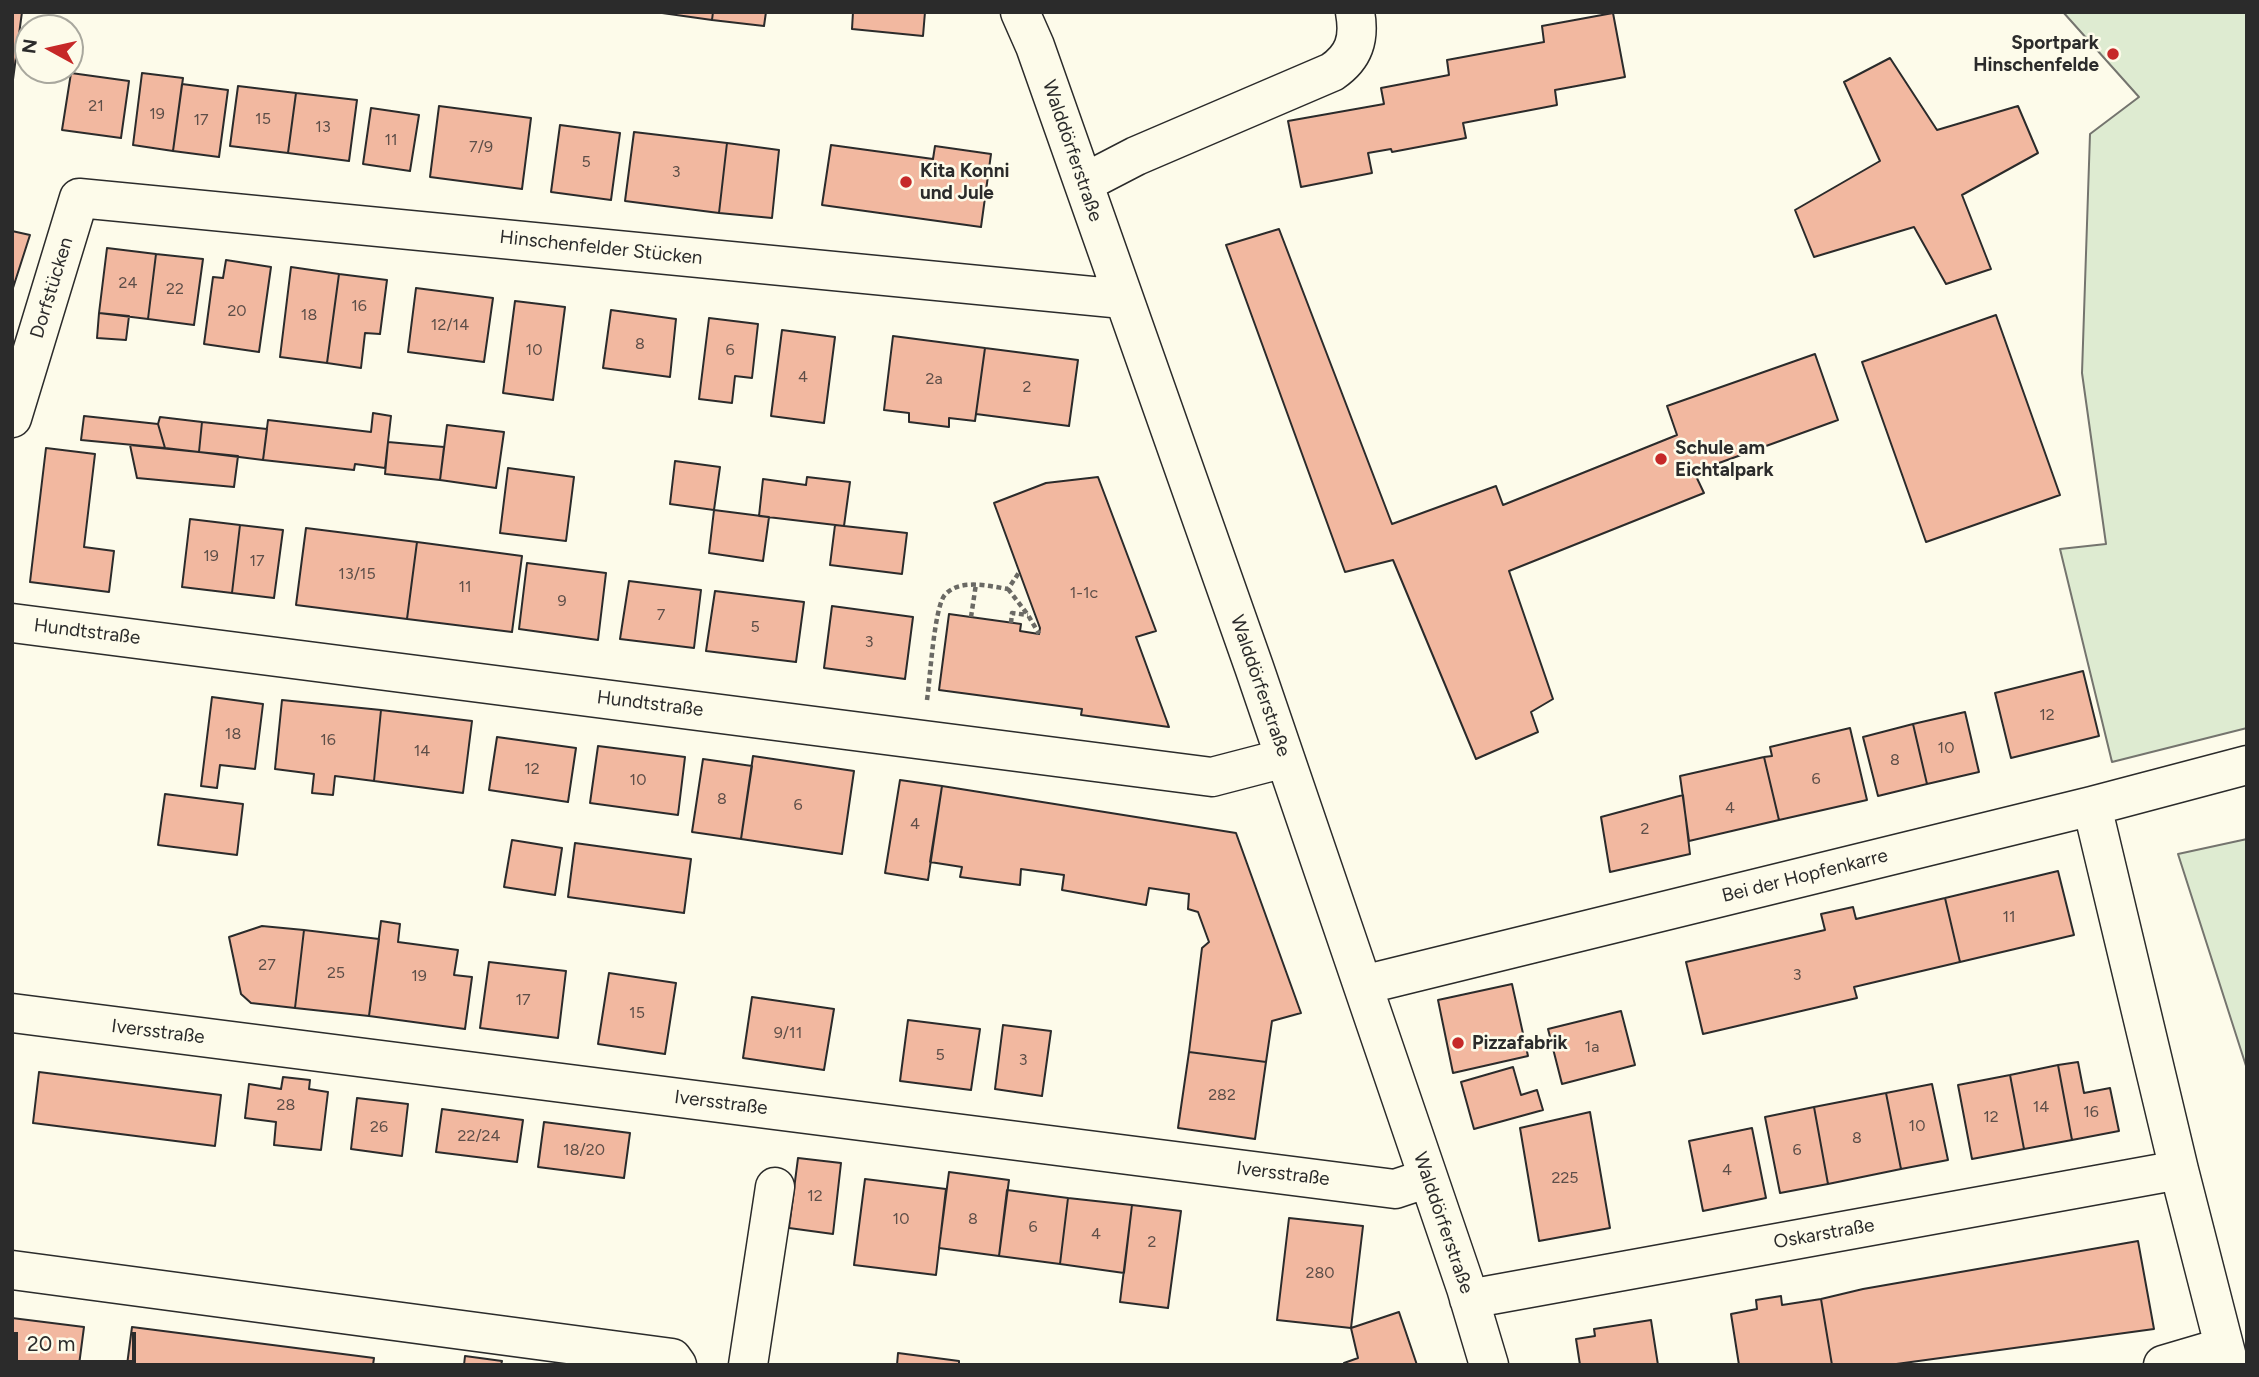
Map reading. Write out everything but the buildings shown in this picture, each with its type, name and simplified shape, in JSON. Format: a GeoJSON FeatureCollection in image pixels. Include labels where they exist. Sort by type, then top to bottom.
{"type":"FeatureCollection","features":[{"type":"Feature","properties":{"kind":"street","name":"Walddörferstraße"},"geometry":{"type":"LineString","coordinates":[[1020,12],[1035,46],[1084,183],[1285,758],[1489,1365]]}},
{"type":"Feature","properties":{"kind":"street"},"geometry":{"type":"LineString","coordinates":[[1084,183],[1136,156],[1332,72],[1352,54],[1357,39],[1355,12]]}},
{"type":"Feature","properties":{"kind":"street","name":"Hinschenfelder Stücken"},"geometry":{"type":"LineString","coordinates":[[79,198],[1123,299]]}},
{"type":"Feature","properties":{"kind":"street","name":"Dorfstücken"},"geometry":{"type":"LineString","coordinates":[[12,418],[79,198]]}},
{"type":"Feature","properties":{"kind":"street","name":"Hundtstraße"},"geometry":{"type":"LineString","coordinates":[[12,623],[1212,777],[1285,758]]}},
{"type":"Feature","properties":{"kind":"street","name":"Bei der Hopfenkarre"},"geometry":{"type":"LineString","coordinates":[[1363,985],[2092,806],[2247,765]]}},
{"type":"Feature","properties":{"kind":"street"},"geometry":{"type":"LineString","coordinates":[[2092,806],[2179,1170],[2227,1356],[2163,1365]]}},
{"type":"Feature","properties":{"kind":"street","name":"Iversstraße"},"geometry":{"type":"LineString","coordinates":[[12,1013],[1395,1189],[1428,1178]]}},
{"type":"Feature","properties":{"kind":"street","name":"Oskarstraße"},"geometry":{"type":"LineString","coordinates":[[1469,1299],[2179,1170]]}},
{"type":"Feature","properties":{"kind":"street"},"geometry":{"type":"LineString","coordinates":[[748,1365],[775,1187]]}},
{"type":"Feature","properties":{"kind":"street"},"geometry":{"type":"LineString","coordinates":[[12,1270],[672,1358],[677,1365]]}},
{"type":"Feature","properties":{"kind":"path"},"geometry":{"type":"LineString","coordinates":[[1007,589],[1020,571]]}},
{"type":"Feature","properties":{"kind":"path"},"geometry":{"type":"LineString","coordinates":[[971,617],[976,584]]}},
{"type":"Feature","properties":{"kind":"path"},"geometry":{"type":"LineString","coordinates":[[921,739],[938,614],[944,597],[955,589],[976,584],[1007,589],[1040,634]]}},
{"type":"Feature","properties":{"kind":"path"},"geometry":{"type":"LineString","coordinates":[[1011,623],[1012,613],[1028,615]]}},
{"type":"Feature","properties":{"kind":"green space"},"geometry":{"type":"Polygon","coordinates":[[[2063,12],[2247,12],[2247,728],[2112,762],[2060,549],[2106,544],[2082,373],[2090,134],[2139,97],[2063,12]]]}},
{"type":"Feature","properties":{"kind":"green space"},"geometry":{"type":"Polygon","coordinates":[[[2247,839],[2247,1069],[2178,854],[2247,839]]]}},
{"type":"Feature","properties":{"kind":"place","name":"Sportpark Hinschenfelde"},"geometry":{"type":"Point","coordinates":[2113,54]}},
{"type":"Feature","properties":{"kind":"place","name":"Kita Konni und Jule"},"geometry":{"type":"Point","coordinates":[906,182]}},
{"type":"Feature","properties":{"kind":"place","name":"Schule am Eichtalpark"},"geometry":{"type":"Point","coordinates":[1661,459]}},
{"type":"Feature","properties":{"kind":"place","name":"Pizzafabrik"},"geometry":{"type":"Point","coordinates":[1458,1043]}}]}
